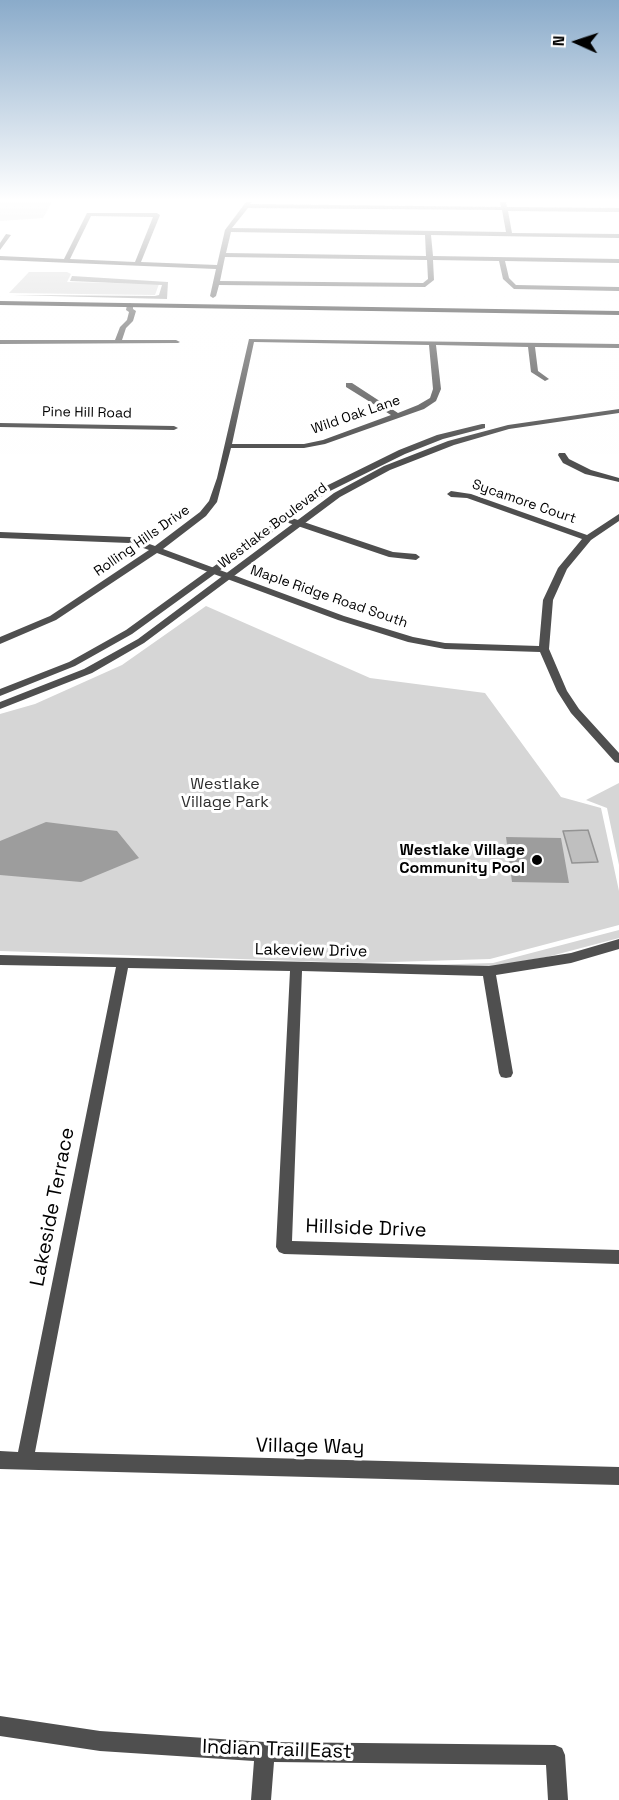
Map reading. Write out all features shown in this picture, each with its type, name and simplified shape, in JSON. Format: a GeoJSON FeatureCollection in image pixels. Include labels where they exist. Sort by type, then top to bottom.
{"type":"FeatureCollection","features":[{"type":"Feature","properties":{"kind":"main road"},"geometry":{"type":"LineString","coordinates":[[0,298],[130,305],[619,308]]}},
{"type":"Feature","properties":{"kind":"main road"},"geometry":{"type":"LineString","coordinates":[[0,303],[619,313]]}},
{"type":"Feature","properties":{"kind":"street"},"geometry":{"type":"LineString","coordinates":[[213,296],[215,286]]}},
{"type":"Feature","properties":{"kind":"street"},"geometry":{"type":"LineString","coordinates":[[513,286],[619,289]]}},
{"type":"Feature","properties":{"kind":"street"},"geometry":{"type":"LineString","coordinates":[[117,344],[125,323],[133,311],[130,305]]}},
{"type":"Feature","properties":{"kind":"street","name":"Rolling Hills Drive"},"geometry":{"type":"LineString","coordinates":[[0,641],[53,618],[157,549],[196,520],[213,502],[228,446],[251,340],[432,343]]}},
{"type":"Feature","properties":{"kind":"street"},"geometry":{"type":"LineString","coordinates":[[0,342],[117,344],[176,342]]}},
{"type":"Feature","properties":{"kind":"street"},"geometry":{"type":"LineString","coordinates":[[432,343],[619,346]]}},
{"type":"Feature","properties":{"kind":"street","name":"Wild Oak Lane"},"geometry":{"type":"LineString","coordinates":[[228,446],[304,446],[325,442],[433,399],[437,389],[432,343]]}},
{"type":"Feature","properties":{"kind":"street"},"geometry":{"type":"LineString","coordinates":[[531,345],[535,372],[544,379]]}},
{"type":"Feature","properties":{"kind":"street"},"geometry":{"type":"LineString","coordinates":[[349,385],[396,415]]}},
{"type":"Feature","properties":{"kind":"street","name":"Westlake Boulevard"},"geometry":{"type":"LineString","coordinates":[[0,693],[72,664],[129,632],[325,490],[372,465],[440,437],[527,416],[619,404]]}},
{"type":"Feature","properties":{"kind":"street","name":"Westlake Boulevard"},"geometry":{"type":"LineString","coordinates":[[0,706],[77,676],[141,641],[336,495],[387,468],[451,443],[508,427],[619,411]]}},
{"type":"Feature","properties":{"kind":"street","name":"Pine Hill Road"},"geometry":{"type":"LineString","coordinates":[[0,425],[174,428]]}},
{"type":"Feature","properties":{"kind":"street"},"geometry":{"type":"LineString","coordinates":[[562,455],[566,461],[588,472],[619,480]]}},
{"type":"Feature","properties":{"kind":"street","name":"Sycamore Court"},"geometry":{"type":"LineString","coordinates":[[451,494],[468,496],[588,538]]}},
{"type":"Feature","properties":{"kind":"street"},"geometry":{"type":"LineString","coordinates":[[619,517],[588,538],[563,568],[554,583],[548,600],[544,649],[562,691],[575,711],[619,760]]}},
{"type":"Feature","properties":{"kind":"street"},"geometry":{"type":"LineString","coordinates":[[286,519],[392,555],[416,557]]}},
{"type":"Feature","properties":{"kind":"street","name":"Maple Ridge Road South"},"geometry":{"type":"LineString","coordinates":[[0,535],[130,540],[341,618],[411,640],[445,646],[544,649]]}},
{"type":"Feature","properties":{"kind":"street","name":"Lakeview Drive"},"geometry":{"type":"LineString","coordinates":[[0,960],[489,971],[571,958],[619,944]]}},
{"type":"Feature","properties":{"kind":"street","name":"Lakeside Terrace"},"geometry":{"type":"LineString","coordinates":[[25,1460],[123,962]]}},
{"type":"Feature","properties":{"kind":"street","name":"Hillside Drive"},"geometry":{"type":"LineString","coordinates":[[296,967],[284,1247],[619,1257]]}},
{"type":"Feature","properties":{"kind":"street"},"geometry":{"type":"LineString","coordinates":[[489,971],[506,1073]]}},
{"type":"Feature","properties":{"kind":"street","name":"Village Way"},"geometry":{"type":"LineString","coordinates":[[0,1460],[619,1476]]}},
{"type":"Feature","properties":{"kind":"street","name":"Indian Trail East"},"geometry":{"type":"LineString","coordinates":[[0,1726],[100,1741],[265,1752],[555,1755],[558,1800]]}},
{"type":"Feature","properties":{"kind":"street"},"geometry":{"type":"LineString","coordinates":[[261,1800],[265,1752]]}},
{"type":"Feature","properties":{"kind":"green space"},"geometry":{"type":"Polygon","coordinates":[[[16,286],[158,286],[155,295],[9,293],[16,286]]]}},
{"type":"Feature","properties":{"kind":"green space","name":"Westlake Village Park"},"geometry":{"type":"Polygon","coordinates":[[[206,606],[370,678],[485,693],[561,797],[601,808],[619,891],[619,925],[490,959],[360,963],[0,951],[0,714],[35,704],[122,665],[206,606]]]}},
{"type":"Feature","properties":{"kind":"green space"},"geometry":{"type":"Polygon","coordinates":[[[619,783],[619,865],[607,808],[586,800],[619,783]]]}},
{"type":"Feature","properties":{"kind":"green space"},"geometry":{"type":"Polygon","coordinates":[[[619,930],[619,938],[547,957],[488,967],[425,965],[493,963],[619,930]]]}},
{"type":"Feature","properties":{"kind":"shaded area"},"geometry":{"type":"Polygon","coordinates":[[[162,286],[168,286],[167,299],[12,295],[155,296],[159,295],[162,286]]]}},
{"type":"Feature","properties":{"kind":"shaded area"},"geometry":{"type":"Polygon","coordinates":[[[46,822],[117,831],[139,858],[81,882],[0,875],[0,841],[46,822]]]}},
{"type":"Feature","properties":{"kind":"shaded area","name":"Westlake Village Community Pool"},"geometry":{"type":"Polygon","coordinates":[[[506,837],[561,838],[569,883],[512,882],[506,837]]]}},
{"type":"Feature","properties":{"kind":"building"},"geometry":{"type":"Polygon","coordinates":[[[588,830],[598,862],[572,863],[563,831],[588,830]]]}},
{"type":"Feature","properties":{"kind":"place","name":"Westlake Village Community Pool"},"geometry":{"type":"Point","coordinates":[537,860]}}]}
